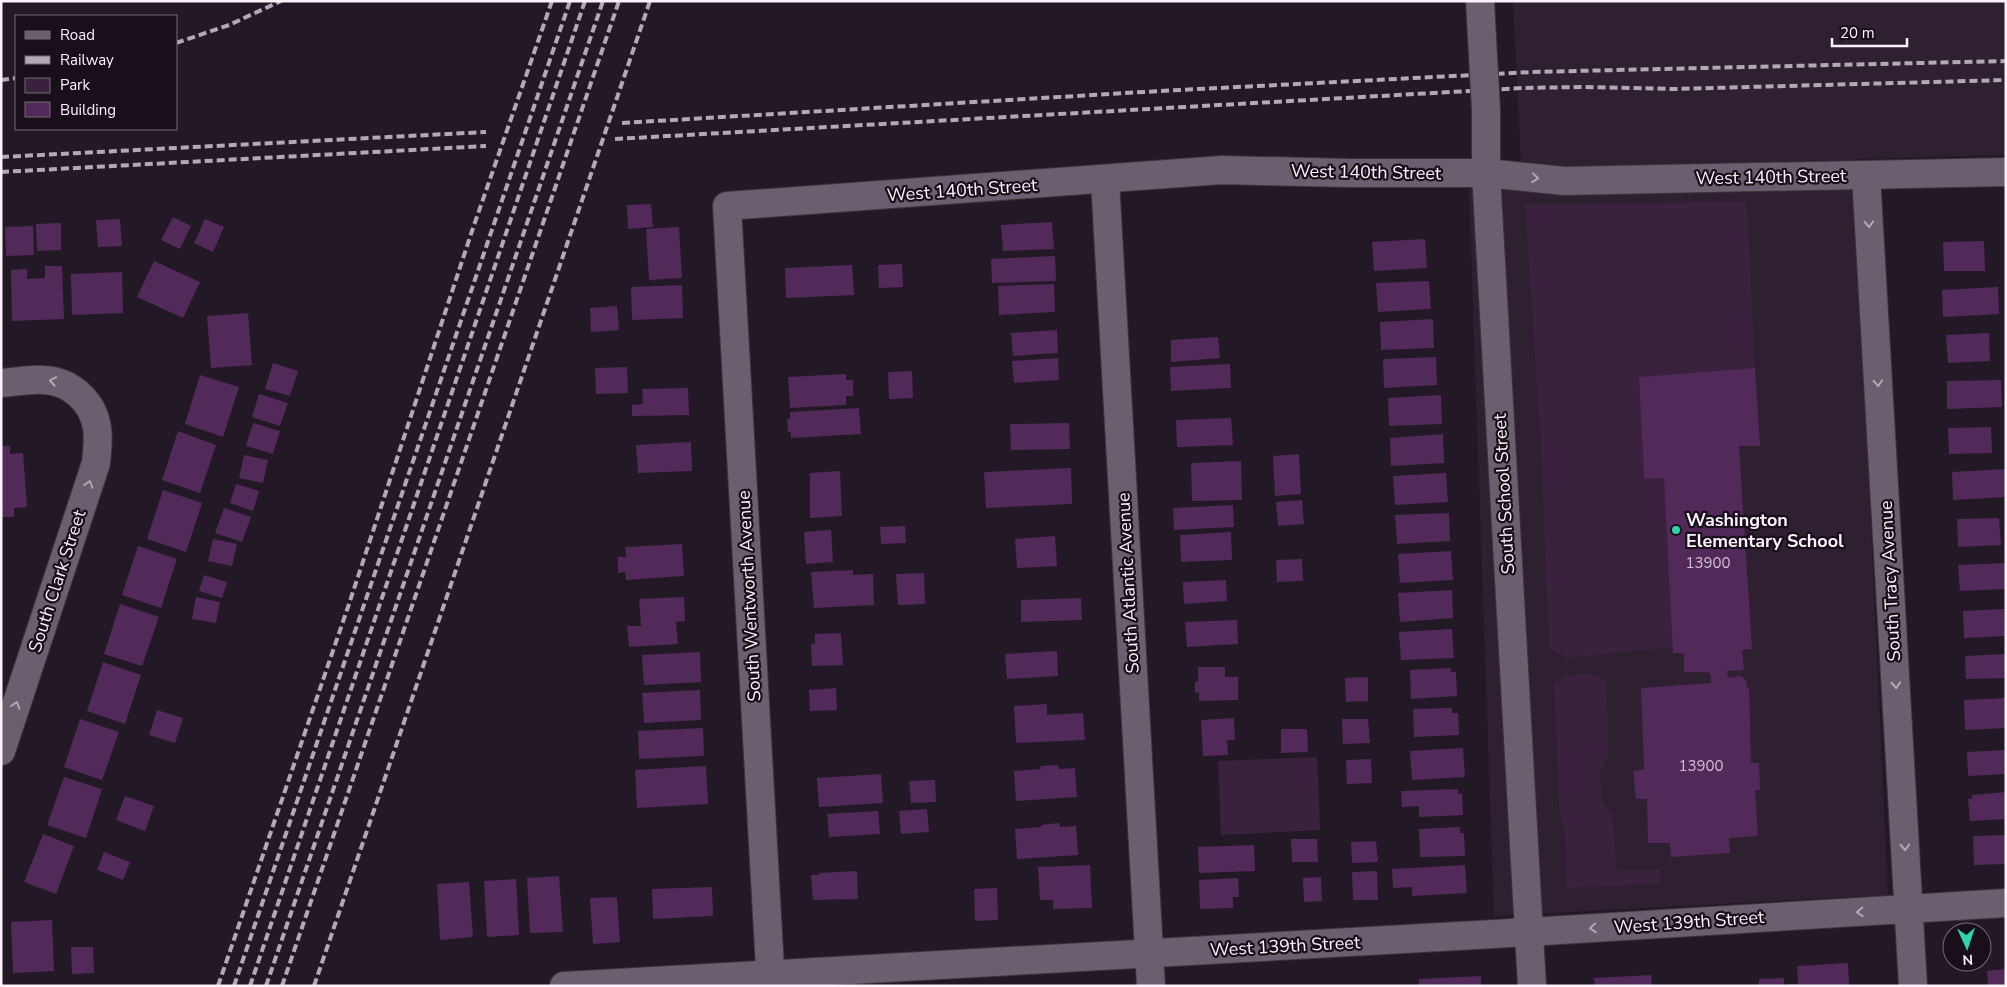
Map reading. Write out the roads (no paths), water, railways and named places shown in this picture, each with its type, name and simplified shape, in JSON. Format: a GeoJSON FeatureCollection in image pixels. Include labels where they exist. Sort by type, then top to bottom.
{"type":"FeatureCollection","features":[{"type":"Feature","properties":{"kind":"street","name":"South School Street"},"geometry":{"type":"LineString","coordinates":[[1480,1],[1486,110],[1486,173],[1532,986]]}},
{"type":"Feature","properties":{"kind":"street","name":"West 140th Street"},"geometry":{"type":"LineString","coordinates":[[727,206],[1222,170],[1350,173],[1486,173],[1564,181],[2006,172]]}},
{"type":"Feature","properties":{"kind":"street","name":"South Tracy Avenue"},"geometry":{"type":"LineString","coordinates":[[1866,176],[1913,986]]}},
{"type":"Feature","properties":{"kind":"street","name":"South Atlantic Avenue"},"geometry":{"type":"LineString","coordinates":[[1105,180],[1151,986]]}},
{"type":"Feature","properties":{"kind":"street","name":"South Wentworth Avenue"},"geometry":{"type":"LineString","coordinates":[[727,206],[771,980]]}},
{"type":"Feature","properties":{"kind":"street","name":"South Clark Street"},"geometry":{"type":"LineString","coordinates":[[1,383],[44,380],[70,386],[81,395],[90,409],[97,426],[96,463],[1,751]]}},
{"type":"Feature","properties":{"kind":"street","name":"West 139th Street"},"geometry":{"type":"LineString","coordinates":[[564,986],[771,980],[1149,953],[2006,903]]}},
{"type":"Feature","properties":{"kind":"railway"},"geometry":{"type":"LineString","coordinates":[[178,42],[229,25],[281,1]]}},
{"type":"Feature","properties":{"kind":"railway"},"geometry":{"type":"LineString","coordinates":[[218,986],[348,607],[472,231],[552,1]]}},
{"type":"Feature","properties":{"kind":"railway"},"geometry":{"type":"LineString","coordinates":[[234,986],[570,1]]}},
{"type":"Feature","properties":{"kind":"railway"},"geometry":{"type":"LineString","coordinates":[[250,986],[585,1]]}},
{"type":"Feature","properties":{"kind":"railway"},"geometry":{"type":"LineString","coordinates":[[266,986],[603,1]]}},
{"type":"Feature","properties":{"kind":"railway"},"geometry":{"type":"LineString","coordinates":[[282,986],[619,1]]}},
{"type":"Feature","properties":{"kind":"railway"},"geometry":{"type":"LineString","coordinates":[[314,986],[650,1]]}},
{"type":"Feature","properties":{"kind":"railway"},"geometry":{"type":"LineString","coordinates":[[622,123],[1160,91],[1532,72],[2006,61]]}},
{"type":"Feature","properties":{"kind":"railway"},"geometry":{"type":"LineString","coordinates":[[1,80],[15,78]]}},
{"type":"Feature","properties":{"kind":"railway"},"geometry":{"type":"LineString","coordinates":[[615,139],[1522,88],[1675,89],[2006,80]]}},
{"type":"Feature","properties":{"kind":"railway"},"geometry":{"type":"LineString","coordinates":[[1,157],[486,132]]}},
{"type":"Feature","properties":{"kind":"railway"},"geometry":{"type":"LineString","coordinates":[[1,172],[486,146]]}},
{"type":"Feature","properties":{"kind":"place","name":"Washington Elementary School"},"geometry":{"type":"Point","coordinates":[1676,530]}}]}
